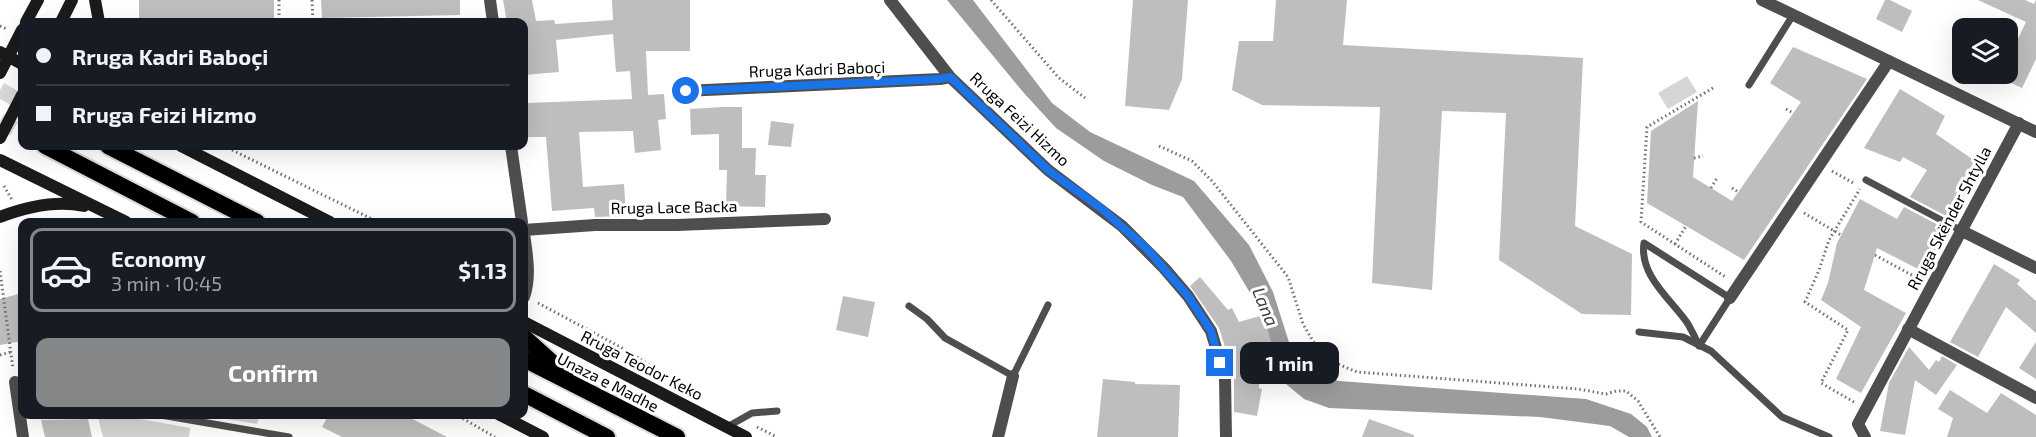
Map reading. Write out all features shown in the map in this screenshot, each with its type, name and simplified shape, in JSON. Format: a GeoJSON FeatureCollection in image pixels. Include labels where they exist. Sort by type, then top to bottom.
{"type":"FeatureCollection","features":[{"type":"Feature","properties":{"kind":"highway"},"geometry":{"type":"LineString","coordinates":[[53,150],[184,218]]}},
{"type":"Feature","properties":{"kind":"highway"},"geometry":{"type":"LineString","coordinates":[[116,150],[249,218]]}},
{"type":"Feature","properties":{"kind":"highway"},"geometry":{"type":"LineString","coordinates":[[528,341],[578,387]]}},
{"type":"Feature","properties":{"kind":"highway","name":"Unaza e Madhe"},"geometry":{"type":"LineString","coordinates":[[528,361],[677,437]]}},
{"type":"Feature","properties":{"kind":"highway"},"geometry":{"type":"LineString","coordinates":[[528,396],[606,437]]}},
{"type":"Feature","properties":{"kind":"highway"},"geometry":{"type":"LineString","coordinates":[[528,407],[564,415]]}},
{"type":"Feature","properties":{"kind":"main road"},"geometry":{"type":"LineString","coordinates":[[28,18],[38,0]]}},
{"type":"Feature","properties":{"kind":"main road"},"geometry":{"type":"LineString","coordinates":[[63,18],[72,0]]}},
{"type":"Feature","properties":{"kind":"main road"},"geometry":{"type":"LineString","coordinates":[[95,0],[98,18]]}},
{"type":"Feature","properties":{"kind":"main road"},"geometry":{"type":"LineString","coordinates":[[18,37],[3,62],[18,64]]}},
{"type":"Feature","properties":{"kind":"main road"},"geometry":{"type":"LineString","coordinates":[[0,138],[18,103]]}},
{"type":"Feature","properties":{"kind":"main road"},"geometry":{"type":"LineString","coordinates":[[190,150],[322,218]]}},
{"type":"Feature","properties":{"kind":"main road"},"geometry":{"type":"LineString","coordinates":[[0,160],[118,218]]}},
{"type":"Feature","properties":{"kind":"main road"},"geometry":{"type":"LineString","coordinates":[[0,217],[18,210],[49,204],[72,203],[103,210]]}},
{"type":"Feature","properties":{"kind":"main road","name":"Rruga Teodor Keko"},"geometry":{"type":"LineString","coordinates":[[528,324],[746,437]]}},
{"type":"Feature","properties":{"kind":"main road"},"geometry":{"type":"LineString","coordinates":[[508,419],[543,437]]}},
{"type":"Feature","properties":{"kind":"street"},"geometry":{"type":"LineString","coordinates":[[490,0],[492,18]]}},
{"type":"Feature","properties":{"kind":"street","name":"Rruga Feizi Hizmo"},"geometry":{"type":"LineString","coordinates":[[890,0],[950,77],[1048,170],[1122,226],[1188,296],[1211,331],[1225,378],[1226,437]]}},
{"type":"Feature","properties":{"kind":"street"},"geometry":{"type":"LineString","coordinates":[[1762,0],[2036,132]]}},
{"type":"Feature","properties":{"kind":"street"},"geometry":{"type":"LineString","coordinates":[[1730,298],[1889,61]]}},
{"type":"Feature","properties":{"kind":"street","name":"Rruga Kadri Baboçi"},"geometry":{"type":"LineString","coordinates":[[686,91],[839,85],[950,77]]}},
{"type":"Feature","properties":{"kind":"street","name":"Rruga Skënder Shtylla"},"geometry":{"type":"LineString","coordinates":[[1865,437],[1858,424],[2019,123]]}},
{"type":"Feature","properties":{"kind":"street"},"geometry":{"type":"LineString","coordinates":[[512,150],[521,218]]}},
{"type":"Feature","properties":{"kind":"street","name":"Rruga Lace Backa"},"geometry":{"type":"LineString","coordinates":[[528,232],[595,225],[677,225],[825,219]]}},
{"type":"Feature","properties":{"kind":"street"},"geometry":{"type":"LineString","coordinates":[[1960,230],[2036,268]]}},
{"type":"Feature","properties":{"kind":"street"},"geometry":{"type":"LineString","coordinates":[[1908,329],[2036,398]]}},
{"type":"Feature","properties":{"kind":"street"},"geometry":{"type":"LineString","coordinates":[[998,437],[1013,376]]}},
{"type":"Feature","properties":{"kind":"street"},"geometry":{"type":"LineString","coordinates":[[15,382],[18,395]]}},
{"type":"Feature","properties":{"kind":"street"},"geometry":{"type":"LineString","coordinates":[[21,419],[23,437]]}},
{"type":"Feature","properties":{"kind":"lane"},"geometry":{"type":"LineString","coordinates":[[1749,85],[1793,15]]}},
{"type":"Feature","properties":{"kind":"lane"},"geometry":{"type":"LineString","coordinates":[[1866,180],[1960,230]]}},
{"type":"Feature","properties":{"kind":"lane"},"geometry":{"type":"LineString","coordinates":[[1644,243],[1730,298],[1699,346],[1688,324],[1669,302],[1648,271],[1642,254],[1644,243]]}},
{"type":"Feature","properties":{"kind":"lane"},"geometry":{"type":"LineString","coordinates":[[909,306],[927,319],[945,338],[1013,376],[1048,305]]}},
{"type":"Feature","properties":{"kind":"lane"},"geometry":{"type":"LineString","coordinates":[[1638,332],[1683,337],[1711,351],[1782,417],[1829,437]]}},
{"type":"Feature","properties":{"kind":"lane"},"geometry":{"type":"LineString","coordinates":[[727,427],[752,413],[777,411]]}},
{"type":"Feature","properties":{"kind":"lane"},"geometry":{"type":"LineString","coordinates":[[184,419],[289,437]]}},
{"type":"Feature","properties":{"kind":"path"},"geometry":{"type":"LineString","coordinates":[[279,0],[279,18]]}},
{"type":"Feature","properties":{"kind":"path"},"geometry":{"type":"LineString","coordinates":[[312,0],[313,18]]}},
{"type":"Feature","properties":{"kind":"path"},"geometry":{"type":"LineString","coordinates":[[991,0],[1059,78],[1085,98]]}},
{"type":"Feature","properties":{"kind":"path"},"geometry":{"type":"LineString","coordinates":[[1713,88],[1647,127],[1647,168],[1641,222],[1739,285]]}},
{"type":"Feature","properties":{"kind":"path"},"geometry":{"type":"LineString","coordinates":[[1786,108],[1793,113]]}},
{"type":"Feature","properties":{"kind":"path"},"geometry":{"type":"LineString","coordinates":[[1159,146],[1192,161],[1212,181],[1288,277],[1302,324],[1323,358],[1356,372],[1578,389],[1606,394],[1626,391],[1638,401],[1660,437]]}},
{"type":"Feature","properties":{"kind":"path"},"geometry":{"type":"LineString","coordinates":[[232,150],[370,218]]}},
{"type":"Feature","properties":{"kind":"path"},"geometry":{"type":"LineString","coordinates":[[1694,158],[1703,156]]}},
{"type":"Feature","properties":{"kind":"path"},"geometry":{"type":"LineString","coordinates":[[1820,164],[1861,188],[1834,231],[1805,302],[1848,330],[1821,383],[1866,409]]}},
{"type":"Feature","properties":{"kind":"path"},"geometry":{"type":"LineString","coordinates":[[1711,188],[1717,178]]}},
{"type":"Feature","properties":{"kind":"path"},"geometry":{"type":"LineString","coordinates":[[1732,188],[1738,192]]}},
{"type":"Feature","properties":{"kind":"path"},"geometry":{"type":"LineString","coordinates":[[1792,206],[1841,235]]}},
{"type":"Feature","properties":{"kind":"path"},"geometry":{"type":"LineString","coordinates":[[1676,244],[1686,226]]}},
{"type":"Feature","properties":{"kind":"path"},"geometry":{"type":"LineString","coordinates":[[1875,255],[1931,286]]}},
{"type":"Feature","properties":{"kind":"path"},"geometry":{"type":"LineString","coordinates":[[0,271],[15,382]]}},
{"type":"Feature","properties":{"kind":"path"},"geometry":{"type":"LineString","coordinates":[[528,299],[624,349],[683,386]]}},
{"type":"Feature","properties":{"kind":"path"},"geometry":{"type":"LineString","coordinates":[[0,355],[11,352]]}},
{"type":"Feature","properties":{"kind":"path"},"geometry":{"type":"LineString","coordinates":[[464,419],[495,437]]}},
{"type":"Feature","properties":{"kind":"path"},"geometry":{"type":"LineString","coordinates":[[741,420],[777,437]]}},
{"type":"Feature","properties":{"kind":"shaded area"},"geometry":{"type":"Polygon","coordinates":[[[1687,76],[1697,92],[1668,109],[1658,93],[1687,76]]]}},
{"type":"Feature","properties":{"kind":"shaded area"},"geometry":{"type":"Polygon","coordinates":[[[98,419],[140,419],[190,428],[189,437],[103,437],[98,419]]]}},
{"type":"Feature","properties":{"kind":"shaded area"},"geometry":{"type":"Polygon","coordinates":[[[226,419],[258,419],[257,424],[226,419]]]}},
{"type":"Feature","properties":{"kind":"water","name":"Lana"},"geometry":{"type":"Polygon","coordinates":[[[947,0],[973,0],[1052,103],[1090,132],[1194,181],[1249,245],[1273,292],[1294,358],[1306,373],[1339,381],[1586,399],[1631,414],[1647,427],[1652,437],[1629,437],[1610,426],[1540,417],[1329,408],[1304,399],[1280,379],[1262,313],[1231,261],[1183,197],[1152,185],[1104,161],[1056,128],[947,0]]]}},
{"type":"Feature","properties":{"kind":"building"},"geometry":{"type":"Polygon","coordinates":[[[139,0],[274,0],[274,18],[139,18],[139,0]]]}},
{"type":"Feature","properties":{"kind":"building"},"geometry":{"type":"Polygon","coordinates":[[[321,0],[460,0],[460,15],[322,18],[321,0]]]}},
{"type":"Feature","properties":{"kind":"building"},"geometry":{"type":"Polygon","coordinates":[[[503,0],[532,0],[536,21],[554,20],[555,24],[613,20],[612,0],[690,0],[690,51],[646,51],[648,95],[664,94],[666,119],[658,120],[661,150],[635,153],[633,131],[579,132],[583,187],[624,184],[626,216],[595,217],[594,208],[552,211],[546,137],[528,137],[528,103],[632,99],[630,71],[616,72],[613,34],[556,40],[559,72],[528,75],[528,18],[506,18],[503,0]]]}},
{"type":"Feature","properties":{"kind":"building"},"geometry":{"type":"Polygon","coordinates":[[[1133,0],[1188,0],[1182,79],[1169,110],[1125,106],[1133,0]]]}},
{"type":"Feature","properties":{"kind":"building"},"geometry":{"type":"Polygon","coordinates":[[[1276,0],[1347,0],[1343,45],[1583,58],[1575,226],[1632,254],[1631,315],[1582,314],[1499,260],[1506,113],[1442,111],[1432,290],[1372,283],[1380,107],[1262,105],[1232,90],[1239,41],[1273,41],[1276,0]]]}},
{"type":"Feature","properties":{"kind":"building"},"geometry":{"type":"Polygon","coordinates":[[[1885,0],[1890,0],[1912,11],[1902,32],[1876,19],[1885,0]]]}},
{"type":"Feature","properties":{"kind":"building"},"geometry":{"type":"Polygon","coordinates":[[[1978,0],[2025,0],[2034,4],[2036,0],[2036,59],[2022,88],[2013,84],[2018,84],[2018,39],[2026,22],[1978,0]]]}},
{"type":"Feature","properties":{"kind":"building"},"geometry":{"type":"Polygon","coordinates":[[[1793,47],[1867,79],[1744,260],[1647,203],[1651,131],[1698,101],[1693,177],[1732,201],[1801,102],[1770,83],[1793,47]]]}},
{"type":"Feature","properties":{"kind":"building"},"geometry":{"type":"Polygon","coordinates":[[[1900,89],[1945,116],[1936,134],[1975,161],[1955,191],[1964,196],[1950,218],[1910,197],[1927,170],[1903,157],[1900,162],[1864,148],[1900,89]]]}},
{"type":"Feature","properties":{"kind":"building"},"geometry":{"type":"Polygon","coordinates":[[[742,107],[742,148],[756,148],[755,175],[766,175],[765,207],[726,206],[727,170],[719,170],[719,134],[691,135],[690,109],[742,107]]]}},
{"type":"Feature","properties":{"kind":"building"},"geometry":{"type":"Polygon","coordinates":[[[771,121],[794,124],[791,147],[768,145],[771,121]]]}},
{"type":"Feature","properties":{"kind":"building"},"geometry":{"type":"Polygon","coordinates":[[[1860,199],[1897,219],[1904,207],[1944,228],[1936,240],[1940,242],[1924,272],[1877,248],[1864,290],[1906,313],[1861,393],[1836,379],[1861,327],[1821,300],[1828,283],[1837,243],[1860,199]]]}},
{"type":"Feature","properties":{"kind":"building"},"geometry":{"type":"Polygon","coordinates":[[[1994,264],[2020,280],[2017,284],[2036,301],[2036,333],[2006,307],[1978,357],[1950,342],[1994,264]]]}},
{"type":"Feature","properties":{"kind":"building"},"geometry":{"type":"Polygon","coordinates":[[[1200,277],[1228,310],[1232,308],[1239,322],[1263,315],[1275,354],[1260,359],[1259,388],[1262,389],[1257,416],[1234,412],[1234,376],[1219,328],[1190,286],[1200,277]]]}},
{"type":"Feature","properties":{"kind":"building"},"geometry":{"type":"Polygon","coordinates":[[[18,294],[18,342],[0,345],[0,299],[18,294]]]}},
{"type":"Feature","properties":{"kind":"building"},"geometry":{"type":"Polygon","coordinates":[[[843,296],[875,302],[868,337],[836,330],[843,296]]]}},
{"type":"Feature","properties":{"kind":"building"},"geometry":{"type":"Polygon","coordinates":[[[2036,342],[2036,379],[2019,368],[2036,342]]]}},
{"type":"Feature","properties":{"kind":"building"},"geometry":{"type":"Polygon","coordinates":[[[1909,347],[1929,370],[1936,360],[1939,362],[1942,356],[1957,365],[1936,395],[1915,380],[1905,435],[1880,431],[1889,383],[1909,347]]]}},
{"type":"Feature","properties":{"kind":"building"},"geometry":{"type":"Polygon","coordinates":[[[1103,379],[1135,382],[1135,384],[1180,385],[1178,437],[1097,437],[1103,379]]]}},
{"type":"Feature","properties":{"kind":"building"},"geometry":{"type":"Polygon","coordinates":[[[1950,390],[1987,413],[2001,393],[2036,415],[2036,437],[1947,437],[1953,418],[1938,409],[1950,390]]]}},
{"type":"Feature","properties":{"kind":"building"},"geometry":{"type":"Polygon","coordinates":[[[88,419],[92,437],[45,437],[41,420],[88,419]]]}},
{"type":"Feature","properties":{"kind":"building"},"geometry":{"type":"Polygon","coordinates":[[[326,419],[413,419],[447,437],[342,437],[322,427],[326,419]]]}},
{"type":"Feature","properties":{"kind":"building"},"geometry":{"type":"Polygon","coordinates":[[[1369,419],[1414,435],[1414,437],[1362,437],[1369,419]]]}},
{"type":"Feature","properties":{"kind":"tunnel"},"geometry":{"type":"LineString","coordinates":[[0,90],[18,100]]}},
{"type":"Feature","properties":{"kind":"tunnel"},"geometry":{"type":"LineString","coordinates":[[0,121],[18,131]]}},
{"type":"Feature","properties":{"kind":"route"},"geometry":{"type":"LineString","coordinates":[[686,91],[859,84],[950,77],[1048,170],[1102,209],[1146,248],[1188,296],[1211,331],[1220,363]]}}]}
